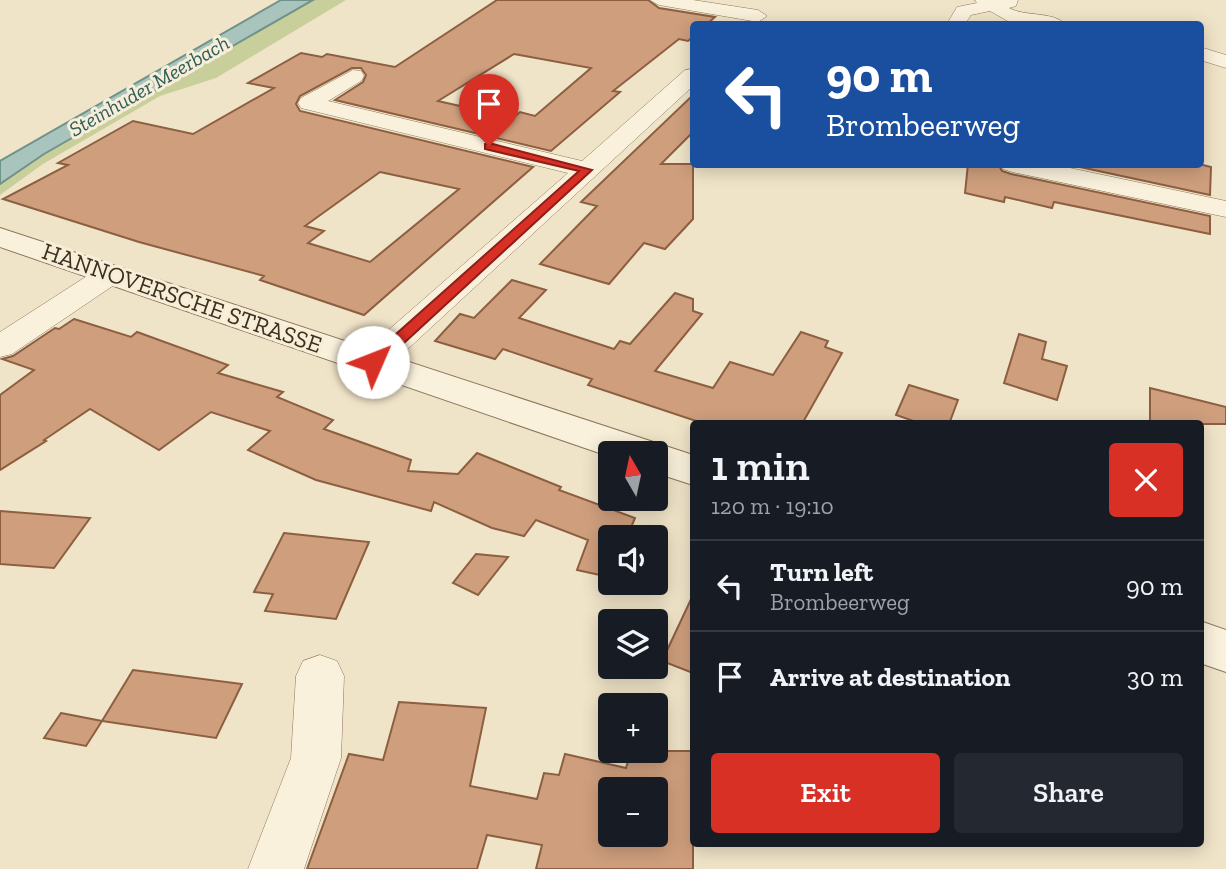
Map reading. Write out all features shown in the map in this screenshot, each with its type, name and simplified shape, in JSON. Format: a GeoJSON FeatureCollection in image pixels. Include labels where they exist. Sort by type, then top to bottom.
{"type":"FeatureCollection","features":[{"type":"Feature","properties":{"kind":"street"},"geometry":{"type":"LineString","coordinates":[[659,0],[753,20],[774,0]]}},
{"type":"Feature","properties":{"kind":"street"},"geometry":{"type":"LineString","coordinates":[[958,21],[964,11],[989,3],[1017,0]]}},
{"type":"Feature","properties":{"kind":"street"},"geometry":{"type":"LineString","coordinates":[[989,3],[1013,18],[1034,21]]}},
{"type":"Feature","properties":{"kind":"street"},"geometry":{"type":"LineString","coordinates":[[353,76],[309,103],[587,170]]}},
{"type":"Feature","properties":{"kind":"street"},"geometry":{"type":"LineString","coordinates":[[373,362],[587,170],[682,95]]}},
{"type":"Feature","properties":{"kind":"street"},"geometry":{"type":"LineString","coordinates":[[1031,168],[1226,209]]}},
{"type":"Feature","properties":{"kind":"street","name":"HANNOVERSCHE STRASSE"},"geometry":{"type":"LineString","coordinates":[[0,237],[607,441]]}},
{"type":"Feature","properties":{"kind":"street"},"geometry":{"type":"LineString","coordinates":[[0,347],[109,275]]}},
{"type":"Feature","properties":{"kind":"street"},"geometry":{"type":"LineString","coordinates":[[668,462],[690,469]]}},
{"type":"Feature","properties":{"kind":"street"},"geometry":{"type":"LineString","coordinates":[[1204,643],[1226,651]]}},
{"type":"Feature","properties":{"kind":"street"},"geometry":{"type":"LineString","coordinates":[[276,869],[316,758],[320,676]]}},
{"type":"Feature","properties":{"kind":"green space"},"geometry":{"type":"Polygon","coordinates":[[[313,0],[346,0],[216,78],[160,96],[43,164],[0,195],[0,184],[44,154],[313,0]]]}},
{"type":"Feature","properties":{"kind":"water","name":"Steinhuder Meerbach"},"geometry":{"type":"Polygon","coordinates":[[[281,0],[313,0],[44,154],[0,184],[0,161],[281,0]]]}},
{"type":"Feature","properties":{"kind":"building"},"geometry":{"type":"Polygon","coordinates":[[[497,0],[648,0],[659,8],[715,17],[710,21],[690,21],[690,39],[679,39],[613,91],[620,92],[551,151],[335,100],[363,82],[366,75],[361,68],[352,68],[300,96],[296,104],[300,111],[533,167],[364,315],[260,280],[264,276],[139,242],[3,199],[68,165],[58,163],[133,121],[193,134],[274,88],[248,83],[301,53],[322,57],[327,54],[395,67],[497,0]],[[514,54],[438,101],[513,118],[520,112],[535,116],[591,68],[514,54]],[[380,172],[305,226],[324,231],[308,243],[370,262],[459,189],[380,172]]]}},
{"type":"Feature","properties":{"kind":"building"},"geometry":{"type":"Polygon","coordinates":[[[690,98],[690,135],[661,164],[690,164],[690,168],[693,168],[693,219],[665,249],[644,243],[609,284],[540,264],[597,206],[581,202],[690,98]]]}},
{"type":"Feature","properties":{"kind":"building"},"geometry":{"type":"Polygon","coordinates":[[[1204,165],[1211,167],[1210,195],[1085,168],[1204,168],[1204,165]]]}},
{"type":"Feature","properties":{"kind":"building"},"geometry":{"type":"Polygon","coordinates":[[[968,168],[1000,168],[1011,174],[1210,216],[1210,234],[1054,202],[1052,208],[1005,197],[1004,202],[965,193],[968,168]]]}},
{"type":"Feature","properties":{"kind":"building"},"geometry":{"type":"Polygon","coordinates":[[[512,280],[546,290],[519,318],[614,349],[620,341],[630,344],[675,293],[693,299],[693,311],[702,314],[655,371],[713,388],[730,362],[773,375],[801,332],[828,341],[825,347],[842,353],[804,420],[693,420],[588,385],[592,379],[503,349],[495,359],[435,341],[460,314],[474,318],[512,280]]]}},
{"type":"Feature","properties":{"kind":"building"},"geometry":{"type":"Polygon","coordinates":[[[74,319],[131,337],[137,332],[228,365],[218,373],[283,392],[277,397],[333,420],[324,429],[411,460],[408,471],[458,474],[477,453],[598,504],[598,511],[616,511],[635,518],[632,525],[598,525],[598,575],[577,570],[588,540],[536,520],[524,536],[492,528],[434,502],[431,511],[316,480],[248,450],[270,431],[211,412],[159,450],[90,409],[0,470],[0,395],[34,370],[2,359],[13,356],[55,328],[59,329],[74,319]]]}},
{"type":"Feature","properties":{"kind":"building"},"geometry":{"type":"Polygon","coordinates":[[[1019,334],[1046,342],[1042,359],[1067,366],[1057,400],[1004,383],[1019,334]]]}},
{"type":"Feature","properties":{"kind":"building"},"geometry":{"type":"Polygon","coordinates":[[[909,385],[958,400],[950,420],[910,420],[896,415],[909,385]]]}},
{"type":"Feature","properties":{"kind":"building"},"geometry":{"type":"Polygon","coordinates":[[[1150,388],[1226,407],[1226,424],[1204,424],[1204,420],[1150,420],[1150,388]]]}},
{"type":"Feature","properties":{"kind":"building"},"geometry":{"type":"Polygon","coordinates":[[[0,511],[90,518],[54,568],[0,564],[0,511]]]}},
{"type":"Feature","properties":{"kind":"building"},"geometry":{"type":"Polygon","coordinates":[[[284,533],[369,542],[336,619],[265,611],[273,594],[254,592],[284,533]]]}},
{"type":"Feature","properties":{"kind":"building"},"geometry":{"type":"Polygon","coordinates":[[[476,554],[508,557],[478,595],[453,583],[476,554]]]}},
{"type":"Feature","properties":{"kind":"building"},"geometry":{"type":"Polygon","coordinates":[[[690,601],[690,672],[668,663],[668,648],[690,601]]]}},
{"type":"Feature","properties":{"kind":"building"},"geometry":{"type":"Polygon","coordinates":[[[133,670],[242,684],[216,738],[102,721],[133,670]]]}},
{"type":"Feature","properties":{"kind":"building"},"geometry":{"type":"Polygon","coordinates":[[[399,702],[486,708],[470,786],[537,799],[544,773],[559,775],[565,754],[626,768],[627,763],[668,763],[668,751],[690,751],[690,847],[693,847],[693,869],[536,869],[542,845],[487,835],[477,869],[307,869],[349,754],[383,760],[399,702]]]}},
{"type":"Feature","properties":{"kind":"building"},"geometry":{"type":"Polygon","coordinates":[[[61,713],[102,721],[86,746],[44,738],[61,713]]]}},
{"type":"Feature","properties":{"kind":"route"},"geometry":{"type":"LineString","coordinates":[[373,362],[587,170],[489,146]]}}]}
